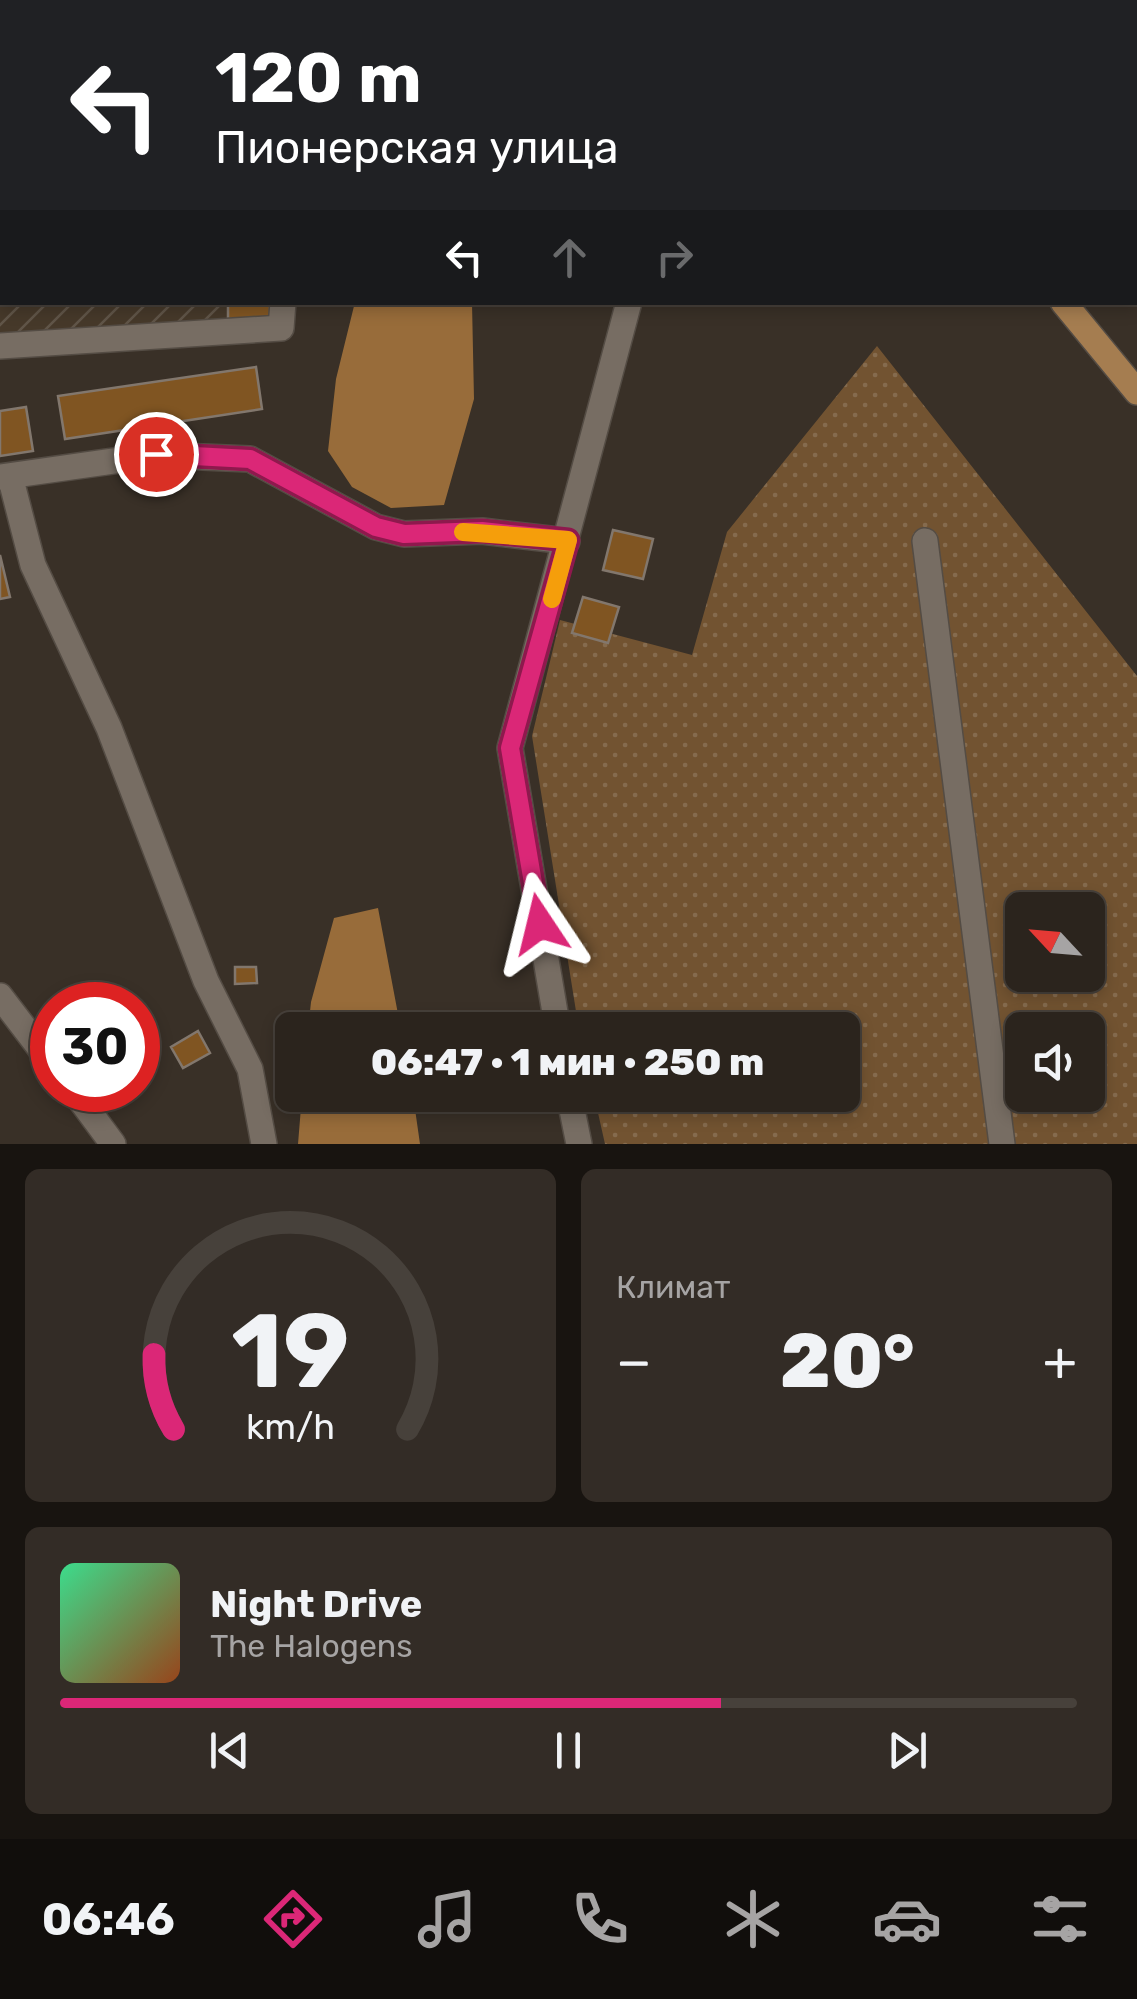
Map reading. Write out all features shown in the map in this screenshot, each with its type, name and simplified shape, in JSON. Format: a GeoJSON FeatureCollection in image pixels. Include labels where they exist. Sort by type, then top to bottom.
{"type":"FeatureCollection","features":[{"type":"Feature","properties":{"kind":"main road"},"geometry":{"type":"LineString","coordinates":[[1065,305],[1137,392]]}},
{"type":"Feature","properties":{"kind":"street"},"geometry":{"type":"LineString","coordinates":[[0,346],[281,328],[283,305]]}},
{"type":"Feature","properties":{"kind":"street"},"geometry":{"type":"LineString","coordinates":[[555,1012],[510,748],[628,305]]}},
{"type":"Feature","properties":{"kind":"street"},"geometry":{"type":"LineString","coordinates":[[264,1144],[250,1069],[206,982],[109,728],[33,565],[5,477],[156,454],[250,459],[376,527],[404,534],[482,531],[568,540]]}},
{"type":"Feature","properties":{"kind":"street"},"geometry":{"type":"LineString","coordinates":[[925,540],[1002,1144]]}},
{"type":"Feature","properties":{"kind":"street"},"geometry":{"type":"LineString","coordinates":[[0,996],[30,1035]]}},
{"type":"Feature","properties":{"kind":"street"},"geometry":{"type":"LineString","coordinates":[[572,1112],[578,1144]]}},
{"type":"Feature","properties":{"kind":"street"},"geometry":{"type":"LineString","coordinates":[[96,1133],[113,1144]]}},
{"type":"Feature","properties":{"kind":"shaded area"},"geometry":{"type":"Polygon","coordinates":[[[0,305],[293,305],[293,335],[0,344],[0,305]]]}},
{"type":"Feature","properties":{"kind":"shaded area"},"geometry":{"type":"Polygon","coordinates":[[[354,305],[472,305],[474,399],[444,505],[391,508],[352,487],[328,451],[336,379],[354,305]]]}},
{"type":"Feature","properties":{"kind":"shaded area"},"geometry":{"type":"Polygon","coordinates":[[[877,346],[1137,676],[1137,1144],[605,1144],[598,1112],[860,1112],[860,1012],[576,1012],[532,736],[560,620],[692,655],[727,532],[877,346]]]}},
{"type":"Feature","properties":{"kind":"shaded area"},"geometry":{"type":"Polygon","coordinates":[[[378,908],[398,1012],[310,1012],[334,918],[378,908]]]}},
{"type":"Feature","properties":{"kind":"shaded area"},"geometry":{"type":"Polygon","coordinates":[[[301,1112],[415,1112],[420,1144],[298,1144],[301,1112]]]}},
{"type":"Feature","properties":{"kind":"building"},"geometry":{"type":"Polygon","coordinates":[[[228,305],[270,305],[270,319],[228,319],[228,305]]]}},
{"type":"Feature","properties":{"kind":"building"},"geometry":{"type":"Polygon","coordinates":[[[256,367],[262,409],[65,439],[58,396],[256,367]]]}},
{"type":"Feature","properties":{"kind":"building"},"geometry":{"type":"Polygon","coordinates":[[[26,407],[33,451],[0,456],[0,411],[26,407]]]}},
{"type":"Feature","properties":{"kind":"building"},"geometry":{"type":"Polygon","coordinates":[[[613,530],[653,539],[643,579],[603,570],[613,530]]]}},
{"type":"Feature","properties":{"kind":"building"},"geometry":{"type":"Polygon","coordinates":[[[0,555],[10,597],[0,599],[0,555]]]}},
{"type":"Feature","properties":{"kind":"building"},"geometry":{"type":"Polygon","coordinates":[[[583,597],[619,607],[608,643],[572,633],[583,597]]]}},
{"type":"Feature","properties":{"kind":"building"},"geometry":{"type":"Polygon","coordinates":[[[235,967],[256,967],[257,983],[235,984],[235,967]]]}},
{"type":"Feature","properties":{"kind":"building"},"geometry":{"type":"Polygon","coordinates":[[[198,1031],[210,1053],[183,1068],[171,1047],[198,1031]]]}},
{"type":"Feature","properties":{"kind":"slow traffic"},"geometry":{"type":"LineString","coordinates":[[463,532],[568,540],[552,599]]}},
{"type":"Feature","properties":{"kind":"route"},"geometry":{"type":"LineString","coordinates":[[156,454],[250,459],[376,527],[404,534],[482,531],[568,540],[510,748],[540,924]]}}]}
